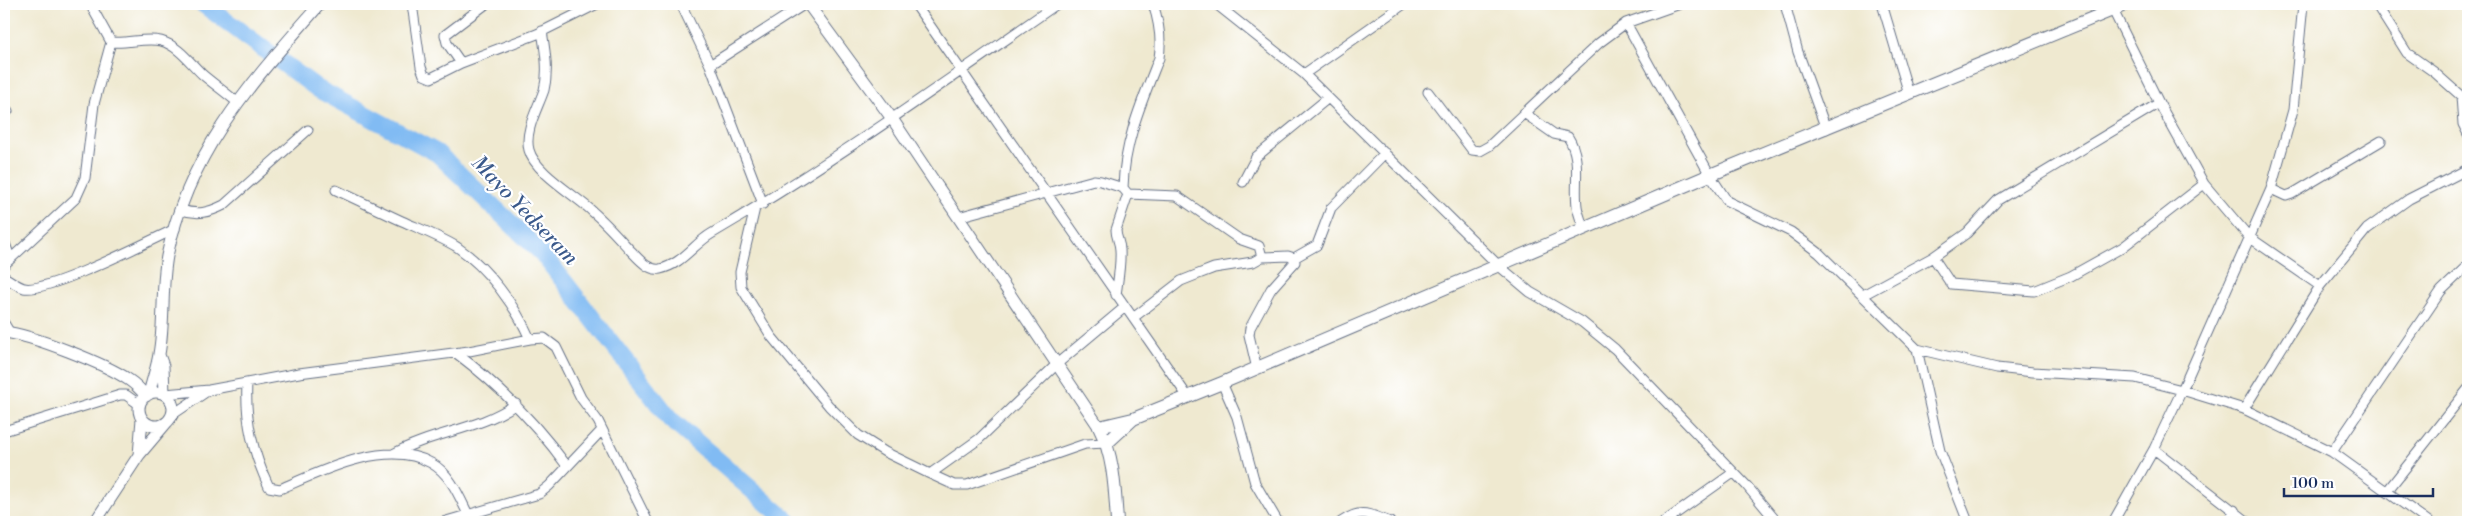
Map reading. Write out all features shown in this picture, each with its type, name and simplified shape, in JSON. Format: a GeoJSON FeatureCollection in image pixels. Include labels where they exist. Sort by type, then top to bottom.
{"type":"FeatureCollection","features":[{"type":"Feature","properties":{"kind":"main road"},"geometry":{"type":"LineString","coordinates":[[1117,522],[1112,468],[1107,443],[1099,426],[1133,419],[1188,397],[1710,175],[1909,94],[2111,7],[2127,4]]}},
{"type":"Feature","properties":{"kind":"main road"},"geometry":{"type":"LineString","coordinates":[[1107,443],[1133,419]]}},
{"type":"Feature","properties":{"kind":"street"},"geometry":{"type":"LineString","coordinates":[[7,261],[76,198],[85,178],[94,104],[111,42],[90,4]]}},
{"type":"Feature","properties":{"kind":"street"},"geometry":{"type":"LineString","coordinates":[[412,4],[421,67],[424,75],[431,78],[461,63],[542,31],[597,4]]}},
{"type":"Feature","properties":{"kind":"street"},"geometry":{"type":"LineString","coordinates":[[461,63],[447,43],[444,35],[486,4]]}},
{"type":"Feature","properties":{"kind":"street"},"geometry":{"type":"LineString","coordinates":[[682,4],[710,66],[763,204]]}},
{"type":"Feature","properties":{"kind":"street"},"geometry":{"type":"LineString","coordinates":[[710,66],[807,4],[892,120],[1099,426],[1085,444]]}},
{"type":"Feature","properties":{"kind":"street"},"geometry":{"type":"LineString","coordinates":[[915,4],[1188,397]]}},
{"type":"Feature","properties":{"kind":"street"},"geometry":{"type":"LineString","coordinates":[[542,31],[546,72],[544,88],[530,129],[529,151],[534,160],[557,185],[592,210],[642,262],[653,268],[660,269],[684,256],[706,237],[763,204],[892,120],[1057,4]]}},
{"type":"Feature","properties":{"kind":"street"},"geometry":{"type":"LineString","coordinates":[[1116,295],[1121,253],[1116,230],[1125,191],[1123,163],[1159,58],[1161,44],[1159,23],[1153,4]]}},
{"type":"Feature","properties":{"kind":"street"},"geometry":{"type":"LineString","coordinates":[[1216,4],[1304,74],[1327,99],[1385,153],[1498,265],[1530,292],[1582,322],[1616,349],[1734,473],[1777,522]]}},
{"type":"Feature","properties":{"kind":"street"},"geometry":{"type":"LineString","coordinates":[[1304,74],[1404,4]]}},
{"type":"Feature","properties":{"kind":"street"},"geometry":{"type":"LineString","coordinates":[[1428,92],[1472,150],[1480,151],[1489,146],[1599,43],[1626,23],[1680,4]]}},
{"type":"Feature","properties":{"kind":"street"},"geometry":{"type":"LineString","coordinates":[[1785,4],[1798,52],[1826,129]]}},
{"type":"Feature","properties":{"kind":"street"},"geometry":{"type":"LineString","coordinates":[[1882,4],[1909,94]]}},
{"type":"Feature","properties":{"kind":"street"},"geometry":{"type":"LineString","coordinates":[[2113,522],[2154,449],[2182,390],[2271,189],[2293,110],[2303,4]]}},
{"type":"Feature","properties":{"kind":"street"},"geometry":{"type":"LineString","coordinates":[[2376,4],[2407,53],[2465,97],[2463,124],[2468,134]]}},
{"type":"Feature","properties":{"kind":"street"},"geometry":{"type":"LineString","coordinates":[[2111,7],[2159,103],[2204,184],[2249,237],[2320,286]]}},
{"type":"Feature","properties":{"kind":"street"},"geometry":{"type":"LineString","coordinates":[[139,455],[145,398],[159,355],[167,256],[197,166],[212,139],[237,102],[317,8]]}},
{"type":"Feature","properties":{"kind":"street"},"geometry":{"type":"LineString","coordinates":[[1626,23],[1710,175],[1727,201],[1792,232],[1819,253],[1917,349],[1997,368],[2135,378],[2244,409],[2332,452],[2388,490],[2429,522]]}},
{"type":"Feature","properties":{"kind":"street"},"geometry":{"type":"LineString","coordinates":[[111,42],[124,44],[150,40],[162,41],[177,49],[203,74],[237,102]]}},
{"type":"Feature","properties":{"kind":"street"},"geometry":{"type":"LineString","coordinates":[[1243,182],[1256,157],[1327,99]]}},
{"type":"Feature","properties":{"kind":"street"},"geometry":{"type":"LineString","coordinates":[[1863,295],[1933,257],[1967,233],[1998,200],[2159,103]]}},
{"type":"Feature","properties":{"kind":"street"},"geometry":{"type":"LineString","coordinates":[[1524,113],[1554,134],[1568,137],[1573,145],[1578,163],[1577,208],[1583,229]]}},
{"type":"Feature","properties":{"kind":"street"},"geometry":{"type":"LineString","coordinates":[[181,210],[196,214],[211,212],[224,205],[308,130]]}},
{"type":"Feature","properties":{"kind":"street"},"geometry":{"type":"LineString","coordinates":[[2271,189],[2286,196],[2292,194],[2381,141]]}},
{"type":"Feature","properties":{"kind":"street"},"geometry":{"type":"LineString","coordinates":[[1133,318],[1181,282],[1214,268],[1253,262],[1262,257],[1288,256],[1294,258],[1317,245],[1331,208],[1385,153]]}},
{"type":"Feature","properties":{"kind":"street"},"geometry":{"type":"LineString","coordinates":[[2244,409],[2320,286],[2367,229],[2409,199],[2468,168]]}},
{"type":"Feature","properties":{"kind":"street"},"geometry":{"type":"LineString","coordinates":[[958,217],[1045,192],[1101,180],[1125,191],[1177,196],[1239,239],[1259,246],[1262,257]]}},
{"type":"Feature","properties":{"kind":"street"},"geometry":{"type":"LineString","coordinates":[[1933,257],[1951,284],[2034,290],[2071,276],[2123,247],[2204,184]]}},
{"type":"Feature","properties":{"kind":"street"},"geometry":{"type":"LineString","coordinates":[[336,190],[437,236],[457,248],[479,266],[493,283],[515,311],[530,339]]}},
{"type":"Feature","properties":{"kind":"street"},"geometry":{"type":"LineString","coordinates":[[754,208],[740,272],[741,287],[771,336],[829,406],[858,434],[886,452],[954,485],[967,485],[1085,444],[1107,443]]}},
{"type":"Feature","properties":{"kind":"street"},"geometry":{"type":"LineString","coordinates":[[4,209],[4,214]]}},
{"type":"Feature","properties":{"kind":"street"},"geometry":{"type":"LineString","coordinates":[[4,277],[24,288],[45,285],[105,262],[175,229]]}},
{"type":"Feature","properties":{"kind":"street"},"geometry":{"type":"LineString","coordinates":[[4,241],[7,261]]}},
{"type":"Feature","properties":{"kind":"street"},"geometry":{"type":"LineString","coordinates":[[1257,368],[1248,334],[1250,328],[1271,289],[1295,262],[1294,258]]}},
{"type":"Feature","properties":{"kind":"street"},"geometry":{"type":"LineString","coordinates":[[2332,452],[2441,291],[2468,265]]}},
{"type":"Feature","properties":{"kind":"street"},"geometry":{"type":"LineString","coordinates":[[930,474],[979,439],[1058,363],[1125,307]]}},
{"type":"Feature","properties":{"kind":"street"},"geometry":{"type":"LineString","coordinates":[[6,329],[109,369],[130,380],[145,398]]}},
{"type":"Feature","properties":{"kind":"street"},"geometry":{"type":"LineString","coordinates":[[4,431],[120,395],[145,398],[164,394],[209,390],[299,373],[456,353],[544,338],[556,347],[582,398],[602,430],[648,522]]}},
{"type":"Feature","properties":{"kind":"street"},"geometry":{"type":"LineString","coordinates":[[1917,349],[1940,451],[1968,522]]}},
{"type":"Feature","properties":{"kind":"street"},"geometry":{"type":"LineString","coordinates":[[456,353],[489,378],[516,404],[546,436],[568,466]]}},
{"type":"Feature","properties":{"kind":"street"},"geometry":{"type":"LineString","coordinates":[[95,522],[139,455],[170,418],[172,403],[164,394],[163,366],[159,355]]}},
{"type":"Feature","properties":{"kind":"street"},"geometry":{"type":"LineString","coordinates":[[247,383],[248,427],[255,456],[269,487],[280,489],[352,458],[410,455],[432,463],[457,490],[470,518]]}},
{"type":"Feature","properties":{"kind":"street"},"geometry":{"type":"LineString","coordinates":[[1222,383],[1237,417],[1255,483],[1278,522]]}},
{"type":"Feature","properties":{"kind":"street"},"geometry":{"type":"LineString","coordinates":[[2388,490],[2468,389]]}},
{"type":"Feature","properties":{"kind":"street"},"geometry":{"type":"LineString","coordinates":[[142,418],[151,425],[162,425],[209,390]]}},
{"type":"Feature","properties":{"kind":"street"},"geometry":{"type":"LineString","coordinates":[[390,455],[425,438],[501,415],[516,404]]}},
{"type":"Feature","properties":{"kind":"street"},"geometry":{"type":"LineString","coordinates":[[443,522],[470,518],[539,494],[549,486],[602,430]]}},
{"type":"Feature","properties":{"kind":"street"},"geometry":{"type":"LineString","coordinates":[[2154,449],[2248,522]]}},
{"type":"Feature","properties":{"kind":"street"},"geometry":{"type":"LineString","coordinates":[[1664,522],[1734,473]]}},
{"type":"Feature","properties":{"kind":"street"},"geometry":{"type":"LineString","coordinates":[[2228,522],[2234,510]]}},
{"type":"Feature","properties":{"kind":"street"},"geometry":{"type":"LineString","coordinates":[[1341,522],[1355,513],[1367,514],[1390,522]]}},
{"type":"Feature","properties":{"kind":"waterway","name":"Mayo Yedseram"},"geometry":{"type":"LineString","coordinates":[[203,4],[318,89],[437,153],[542,253],[670,419],[789,522]]}}]}
